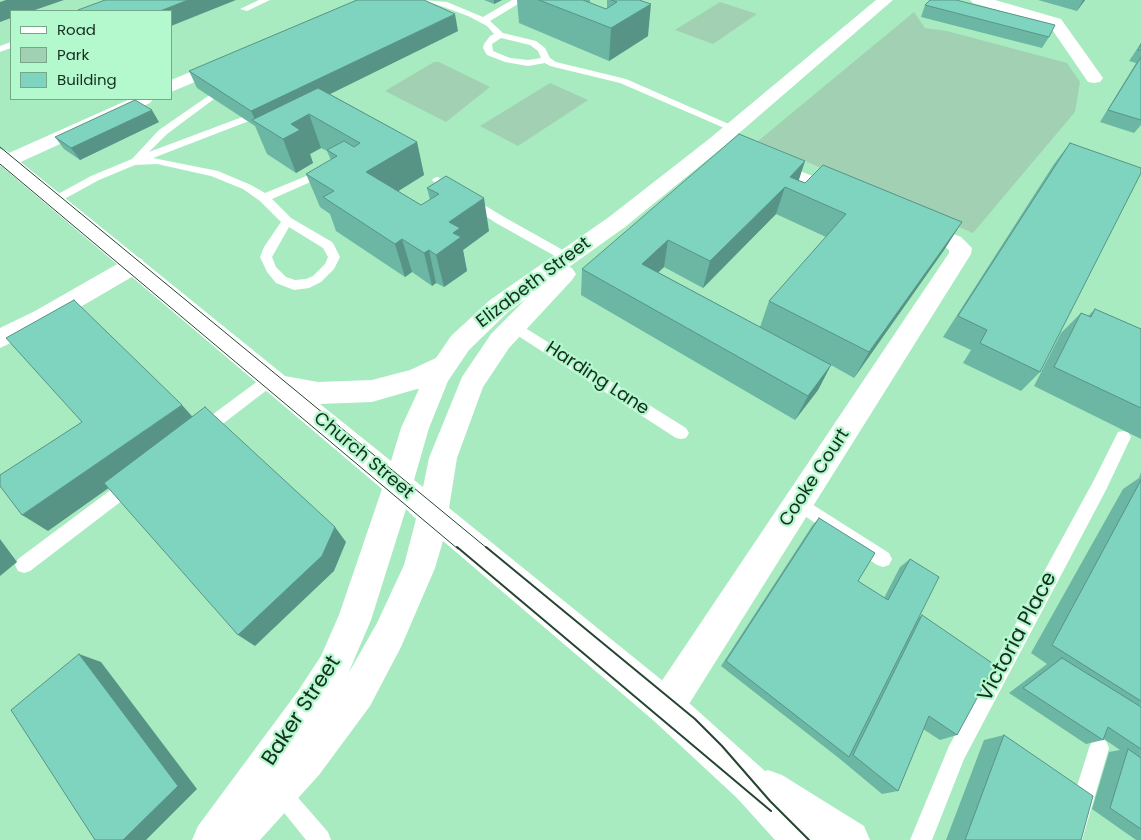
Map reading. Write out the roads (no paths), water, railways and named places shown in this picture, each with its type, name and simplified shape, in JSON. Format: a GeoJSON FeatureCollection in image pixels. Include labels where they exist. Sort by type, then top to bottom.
{"type":"FeatureCollection","features":[{"type":"Feature","properties":{"kind":"street","name":"Elizabeth Street"},"geometry":{"type":"LineString","coordinates":[[398,485],[415,428],[443,366],[460,343],[487,316],[514,294],[617,222],[716,143],[885,0]]}},
{"type":"Feature","properties":{"kind":"street"},"geometry":{"type":"LineString","coordinates":[[978,0],[1055,22],[1094,78]]}},
{"type":"Feature","properties":{"kind":"street"},"geometry":{"type":"LineString","coordinates":[[172,87],[244,54]]}},
{"type":"Feature","properties":{"kind":"street"},"geometry":{"type":"LineString","coordinates":[[6,167],[142,100]]}},
{"type":"Feature","properties":{"kind":"street"},"geometry":{"type":"LineString","coordinates":[[716,143],[856,201]]}},
{"type":"Feature","properties":{"kind":"street","name":"Church Street"},"geometry":{"type":"LineString","coordinates":[[6,167],[53,200],[126,259],[666,707],[724,758],[768,802],[801,840]]}},
{"type":"Feature","properties":{"kind":"street","name":"Cooke Court"},"geometry":{"type":"LineString","coordinates":[[666,707],[960,254],[960,248],[953,242],[900,220]]}},
{"type":"Feature","properties":{"kind":"street","name":"Elizabeth Street"},"geometry":{"type":"LineString","coordinates":[[433,513],[443,458],[463,401],[482,365],[514,326],[576,261],[617,222]]}},
{"type":"Feature","properties":{"kind":"street"},"geometry":{"type":"LineString","coordinates":[[0,330],[126,259]]}},
{"type":"Feature","properties":{"kind":"street"},"geometry":{"type":"LineString","coordinates":[[0,339],[44,317],[126,259]]}},
{"type":"Feature","properties":{"kind":"street"},"geometry":{"type":"LineString","coordinates":[[271,379],[286,387],[307,392],[360,393],[372,392],[412,380],[443,366]]}},
{"type":"Feature","properties":{"kind":"street","name":"Baker Street"},"geometry":{"type":"LineString","coordinates":[[212,840],[311,704],[333,668],[354,620],[398,485]]}},
{"type":"Feature","properties":{"kind":"street","name":"Baker Street"},"geometry":{"type":"LineString","coordinates":[[233,840],[280,792],[306,762],[343,713],[380,653],[401,611],[419,568],[433,513]]}},
{"type":"Feature","properties":{"kind":"street","name":"Church Street"},"geometry":{"type":"LineString","coordinates":[[724,758],[797,808],[850,840]]}},
{"type":"Feature","properties":{"kind":"lane"},"geometry":{"type":"LineString","coordinates":[[244,9],[266,0]]}},
{"type":"Feature","properties":{"kind":"lane"},"geometry":{"type":"LineString","coordinates":[[405,6],[431,1],[464,11],[490,24],[500,35],[533,43],[542,50],[546,60]]}},
{"type":"Feature","properties":{"kind":"lane"},"geometry":{"type":"LineString","coordinates":[[483,20],[514,2]]}},
{"type":"Feature","properties":{"kind":"lane"},"geometry":{"type":"LineString","coordinates":[[448,19],[464,11]]}},
{"type":"Feature","properties":{"kind":"lane"},"geometry":{"type":"LineString","coordinates":[[500,35],[493,38],[488,44],[490,53],[508,60],[528,63],[546,60],[554,64],[623,81],[733,128]]}},
{"type":"Feature","properties":{"kind":"lane"},"geometry":{"type":"LineString","coordinates":[[133,162],[163,132],[211,97]]}},
{"type":"Feature","properties":{"kind":"lane"},"geometry":{"type":"LineString","coordinates":[[53,200],[95,178],[245,119]]}},
{"type":"Feature","properties":{"kind":"lane"},"geometry":{"type":"LineString","coordinates":[[133,162],[157,161],[214,173],[247,187],[264,198],[287,221],[328,245],[334,257],[330,266],[317,279],[309,283],[294,285],[281,280],[271,269],[266,257],[270,247],[287,221]]}},
{"type":"Feature","properties":{"kind":"lane"},"geometry":{"type":"LineString","coordinates":[[264,198],[320,174]]}},
{"type":"Feature","properties":{"kind":"lane"},"geometry":{"type":"LineString","coordinates":[[438,180],[500,220],[566,257]]}},
{"type":"Feature","properties":{"kind":"lane","name":"Harding Lane"},"geometry":{"type":"LineString","coordinates":[[514,326],[681,433]]}},
{"type":"Feature","properties":{"kind":"lane"},"geometry":{"type":"LineString","coordinates":[[192,438],[271,379]]}},
{"type":"Feature","properties":{"kind":"lane","name":"Victoria Place"},"geometry":{"type":"LineString","coordinates":[[921,840],[956,753],[1100,485],[1123,438]]}},
{"type":"Feature","properties":{"kind":"lane"},"geometry":{"type":"LineString","coordinates":[[24,565],[145,474]]}},
{"type":"Feature","properties":{"kind":"lane"},"geometry":{"type":"LineString","coordinates":[[798,503],[883,559]]}},
{"type":"Feature","properties":{"kind":"lane"},"geometry":{"type":"LineString","coordinates":[[1071,840],[1099,748]]}},
{"type":"Feature","properties":{"kind":"lane"},"geometry":{"type":"LineString","coordinates":[[280,792],[320,840]]}},
{"type":"Feature","properties":{"kind":"tram line"},"geometry":{"type":"LineString","coordinates":[[0,147],[488,549]]}},
{"type":"Feature","properties":{"kind":"tram line"},"geometry":{"type":"LineString","coordinates":[[0,164],[458,549]]}},
{"type":"Feature","properties":{"kind":"tram line"},"geometry":{"type":"LineString","coordinates":[[457,547],[771,811]]}},
{"type":"Feature","properties":{"kind":"tram line"},"geometry":{"type":"LineString","coordinates":[[486,547],[695,719],[722,746],[770,801],[809,840]]}}]}
